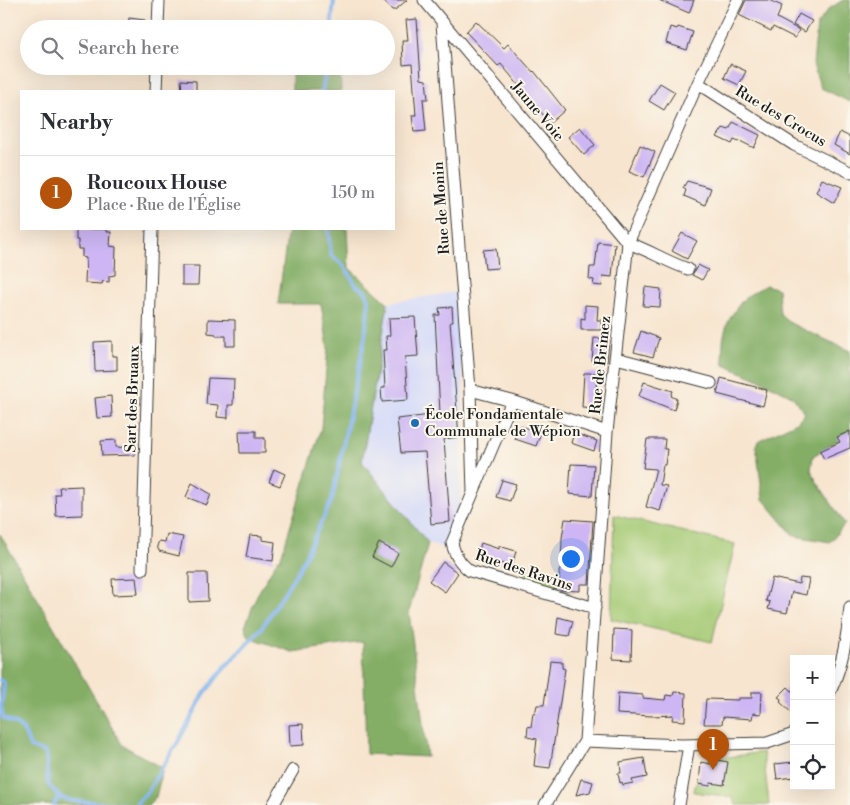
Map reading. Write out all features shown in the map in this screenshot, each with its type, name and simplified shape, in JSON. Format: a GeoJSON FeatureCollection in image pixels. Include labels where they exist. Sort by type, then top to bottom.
{"type":"FeatureCollection","features":[{"type":"Feature","properties":{"kind":"street"},"geometry":{"type":"LineString","coordinates":[[158,20],[159,0]]}},
{"type":"Feature","properties":{"kind":"street","name":"Jaune Voie"},"geometry":{"type":"LineString","coordinates":[[424,0],[628,243]]}},
{"type":"Feature","properties":{"kind":"street","name":"Rue de Brimez"},"geometry":{"type":"LineString","coordinates":[[545,805],[585,741],[608,432],[628,243],[698,83],[738,0]]}},
{"type":"Feature","properties":{"kind":"street","name":"Rue de Monin"},"geometry":{"type":"LineString","coordinates":[[442,23],[470,390],[473,493]]}},
{"type":"Feature","properties":{"kind":"street"},"geometry":{"type":"LineString","coordinates":[[156,90],[157,75]]}},
{"type":"Feature","properties":{"kind":"street","name":"Rue des Crocus"},"geometry":{"type":"LineString","coordinates":[[698,83],[794,146],[850,172]]}},
{"type":"Feature","properties":{"kind":"street","name":"Sart des Bruaux"},"geometry":{"type":"LineString","coordinates":[[142,569],[152,230]]}},
{"type":"Feature","properties":{"kind":"street"},"geometry":{"type":"LineString","coordinates":[[628,243],[651,251],[660,258],[688,269]]}},
{"type":"Feature","properties":{"kind":"street"},"geometry":{"type":"LineString","coordinates":[[616,358],[711,383]]}},
{"type":"Feature","properties":{"kind":"street"},"geometry":{"type":"LineString","coordinates":[[470,390],[512,401],[608,432]]}},
{"type":"Feature","properties":{"kind":"street"},"geometry":{"type":"LineString","coordinates":[[473,493],[512,401]]}},
{"type":"Feature","properties":{"kind":"street","name":"Rue des Ravins"},"geometry":{"type":"LineString","coordinates":[[473,493],[452,543],[459,562],[470,571],[595,608]]}},
{"type":"Feature","properties":{"kind":"street"},"geometry":{"type":"LineString","coordinates":[[835,680],[846,645],[850,607]]}},
{"type":"Feature","properties":{"kind":"street"},"geometry":{"type":"LineString","coordinates":[[585,741],[689,745],[767,743],[790,735]]}},
{"type":"Feature","properties":{"kind":"street"},"geometry":{"type":"LineString","coordinates":[[678,805],[689,745]]}},
{"type":"Feature","properties":{"kind":"street"},"geometry":{"type":"LineString","coordinates":[[273,805],[293,770]]}},
{"type":"Feature","properties":{"kind":"shaded area","name":"École Fondamentale Communale de Wépion"},"geometry":{"type":"Polygon","coordinates":[[[455,292],[463,384],[460,507],[443,548],[428,543],[362,462],[388,303],[455,292]]]}},
{"type":"Feature","properties":{"kind":"green space"},"geometry":{"type":"Polygon","coordinates":[[[843,0],[850,0],[850,102],[821,88],[813,65],[817,24],[829,9],[843,0]]]}},
{"type":"Feature","properties":{"kind":"green space"},"geometry":{"type":"Polygon","coordinates":[[[292,75],[340,75],[341,90],[292,90],[292,75]]]}},
{"type":"Feature","properties":{"kind":"green space"},"geometry":{"type":"Polygon","coordinates":[[[288,230],[347,230],[349,268],[388,303],[362,462],[428,543],[409,612],[427,757],[366,754],[363,642],[292,652],[249,637],[245,627],[257,595],[278,559],[280,560],[321,428],[328,347],[321,304],[278,304],[288,230]]]}},
{"type":"Feature","properties":{"kind":"green space"},"geometry":{"type":"Polygon","coordinates":[[[766,285],[778,289],[780,314],[792,324],[850,351],[850,433],[813,456],[811,470],[845,524],[830,542],[794,536],[763,499],[756,445],[758,441],[797,422],[805,413],[792,396],[724,365],[723,346],[725,330],[732,315],[745,298],[766,285]]]}},
{"type":"Feature","properties":{"kind":"green space"},"geometry":{"type":"Polygon","coordinates":[[[614,515],[735,544],[712,642],[611,619],[614,515]]]}},
{"type":"Feature","properties":{"kind":"green space"},"geometry":{"type":"Polygon","coordinates":[[[0,534],[122,745],[163,768],[156,797],[148,805],[0,805],[0,534]]]}},
{"type":"Feature","properties":{"kind":"green space"},"geometry":{"type":"Polygon","coordinates":[[[526,571],[559,574],[559,589],[570,592],[569,595],[538,587],[536,581],[525,579],[526,571]]]}},
{"type":"Feature","properties":{"kind":"green space"},"geometry":{"type":"Polygon","coordinates":[[[763,752],[769,805],[736,805],[732,797],[694,792],[708,760],[763,752]]]}},
{"type":"Feature","properties":{"kind":"building"},"geometry":{"type":"Polygon","coordinates":[[[383,0],[407,0],[395,10],[392,10],[383,0]]]}},
{"type":"Feature","properties":{"kind":"building"},"geometry":{"type":"Polygon","coordinates":[[[659,0],[694,0],[689,13],[659,0]]]}},
{"type":"Feature","properties":{"kind":"building"},"geometry":{"type":"Polygon","coordinates":[[[746,0],[769,0],[782,6],[777,18],[799,30],[795,38],[773,27],[771,31],[739,15],[746,0]]]}},
{"type":"Feature","properties":{"kind":"building"},"geometry":{"type":"Polygon","coordinates":[[[799,14],[812,21],[805,32],[793,25],[799,14]]]}},
{"type":"Feature","properties":{"kind":"building"},"geometry":{"type":"Polygon","coordinates":[[[129,18],[145,20],[129,20],[129,18]]]}},
{"type":"Feature","properties":{"kind":"building"},"geometry":{"type":"Polygon","coordinates":[[[417,19],[421,79],[426,80],[428,99],[423,99],[426,131],[414,132],[412,115],[416,115],[412,64],[403,65],[402,40],[408,40],[406,20],[417,19]]]}},
{"type":"Feature","properties":{"kind":"building"},"geometry":{"type":"Polygon","coordinates":[[[476,21],[504,48],[508,44],[534,71],[565,110],[550,123],[501,64],[498,66],[466,32],[476,21]]]}},
{"type":"Feature","properties":{"kind":"building"},"geometry":{"type":"Polygon","coordinates":[[[670,27],[677,29],[678,27],[693,32],[687,50],[666,43],[670,27]]]}},
{"type":"Feature","properties":{"kind":"building"},"geometry":{"type":"Polygon","coordinates":[[[730,64],[746,71],[739,85],[724,78],[730,64]]]}},
{"type":"Feature","properties":{"kind":"building"},"geometry":{"type":"Polygon","coordinates":[[[181,80],[196,81],[196,90],[182,90],[181,80]]]}},
{"type":"Feature","properties":{"kind":"building"},"geometry":{"type":"Polygon","coordinates":[[[660,83],[675,92],[664,110],[649,101],[660,83]]]}},
{"type":"Feature","properties":{"kind":"building"},"geometry":{"type":"Polygon","coordinates":[[[733,122],[760,135],[754,148],[740,141],[734,140],[732,144],[717,137],[723,128],[729,130],[733,122]]]}},
{"type":"Feature","properties":{"kind":"building"},"geometry":{"type":"Polygon","coordinates":[[[580,127],[595,145],[584,155],[568,137],[580,127]]]}},
{"type":"Feature","properties":{"kind":"building"},"geometry":{"type":"Polygon","coordinates":[[[840,132],[850,137],[850,154],[834,145],[840,132]]]}},
{"type":"Feature","properties":{"kind":"building"},"geometry":{"type":"Polygon","coordinates":[[[640,145],[655,152],[644,177],[629,171],[640,145]]]}},
{"type":"Feature","properties":{"kind":"building"},"geometry":{"type":"Polygon","coordinates":[[[822,179],[842,187],[834,203],[816,192],[822,179]]]}},
{"type":"Feature","properties":{"kind":"building"},"geometry":{"type":"Polygon","coordinates":[[[687,181],[711,188],[705,205],[684,196],[686,190],[683,188],[687,181]]]}},
{"type":"Feature","properties":{"kind":"building"},"geometry":{"type":"Polygon","coordinates":[[[76,230],[107,230],[107,232],[111,232],[110,246],[116,247],[115,275],[109,276],[109,282],[103,281],[102,284],[85,283],[86,258],[82,257],[82,249],[78,249],[78,240],[76,240],[76,230]]]}},
{"type":"Feature","properties":{"kind":"building"},"geometry":{"type":"Polygon","coordinates":[[[682,233],[697,241],[687,259],[672,251],[682,233]]]}},
{"type":"Feature","properties":{"kind":"building"},"geometry":{"type":"Polygon","coordinates":[[[598,242],[615,244],[612,277],[603,276],[602,286],[593,285],[594,280],[589,279],[590,267],[595,267],[598,242]]]}},
{"type":"Feature","properties":{"kind":"building"},"geometry":{"type":"Polygon","coordinates":[[[496,249],[498,268],[485,269],[483,250],[496,249]]]}},
{"type":"Feature","properties":{"kind":"building"},"geometry":{"type":"Polygon","coordinates":[[[698,265],[708,270],[702,280],[692,275],[698,265]]]}},
{"type":"Feature","properties":{"kind":"building"},"geometry":{"type":"Polygon","coordinates":[[[182,266],[199,266],[198,285],[182,285],[182,266]]]}},
{"type":"Feature","properties":{"kind":"building"},"geometry":{"type":"Polygon","coordinates":[[[645,287],[661,289],[660,307],[643,306],[645,287]]]}},
{"type":"Feature","properties":{"kind":"building"},"geometry":{"type":"Polygon","coordinates":[[[585,305],[598,306],[597,320],[601,320],[601,330],[581,330],[581,318],[585,319],[585,305]]]}},
{"type":"Feature","properties":{"kind":"building"},"geometry":{"type":"Polygon","coordinates":[[[452,307],[453,322],[450,322],[459,437],[444,439],[450,522],[431,524],[425,452],[401,453],[397,419],[440,414],[435,315],[440,315],[439,308],[452,307]]]}},
{"type":"Feature","properties":{"kind":"building"},"geometry":{"type":"Polygon","coordinates":[[[415,317],[418,356],[405,357],[408,400],[382,402],[381,388],[385,388],[383,350],[387,350],[386,336],[390,336],[389,318],[415,317]]]}},
{"type":"Feature","properties":{"kind":"building"},"geometry":{"type":"Polygon","coordinates":[[[208,319],[235,320],[235,346],[226,346],[226,336],[216,336],[216,334],[208,333],[208,319]]]}},
{"type":"Feature","properties":{"kind":"building"},"geometry":{"type":"Polygon","coordinates":[[[641,331],[659,338],[653,357],[634,352],[641,331]]]}},
{"type":"Feature","properties":{"kind":"building"},"geometry":{"type":"Polygon","coordinates":[[[594,338],[609,339],[607,362],[592,361],[594,338]]]}},
{"type":"Feature","properties":{"kind":"building"},"geometry":{"type":"Polygon","coordinates":[[[112,341],[112,356],[117,356],[117,370],[95,371],[94,342],[112,341]]]}},
{"type":"Feature","properties":{"kind":"building"},"geometry":{"type":"Polygon","coordinates":[[[584,373],[597,373],[595,408],[582,407],[584,373]]]}},
{"type":"Feature","properties":{"kind":"building"},"geometry":{"type":"Polygon","coordinates":[[[208,378],[234,379],[233,405],[228,405],[228,418],[217,417],[218,405],[206,404],[208,378]]]}},
{"type":"Feature","properties":{"kind":"building"},"geometry":{"type":"Polygon","coordinates":[[[721,378],[767,390],[763,406],[717,394],[721,378]]]}},
{"type":"Feature","properties":{"kind":"building"},"geometry":{"type":"Polygon","coordinates":[[[644,382],[673,391],[671,396],[677,399],[674,410],[639,396],[644,382]]]}},
{"type":"Feature","properties":{"kind":"building"},"geometry":{"type":"Polygon","coordinates":[[[111,396],[112,417],[97,418],[95,398],[111,396]]]}},
{"type":"Feature","properties":{"kind":"building"},"geometry":{"type":"Polygon","coordinates":[[[519,426],[541,432],[536,446],[515,439],[519,426]]]}},
{"type":"Feature","properties":{"kind":"building"},"geometry":{"type":"Polygon","coordinates":[[[239,431],[256,431],[256,438],[265,438],[265,453],[240,453],[239,431]]]}},
{"type":"Feature","properties":{"kind":"building"},"geometry":{"type":"Polygon","coordinates":[[[850,431],[850,448],[824,459],[820,451],[840,442],[837,437],[850,431]]]}},
{"type":"Feature","properties":{"kind":"building"},"geometry":{"type":"Polygon","coordinates":[[[574,433],[597,441],[594,451],[571,443],[574,433]]]}},
{"type":"Feature","properties":{"kind":"building"},"geometry":{"type":"Polygon","coordinates":[[[647,439],[665,439],[664,449],[667,449],[660,485],[667,486],[660,511],[646,507],[656,469],[643,468],[647,439]]]}},
{"type":"Feature","properties":{"kind":"building"},"geometry":{"type":"Polygon","coordinates":[[[116,440],[116,447],[135,448],[135,455],[102,456],[101,441],[116,440]]]}},
{"type":"Feature","properties":{"kind":"building"},"geometry":{"type":"Polygon","coordinates":[[[571,464],[594,465],[592,496],[569,494],[571,464]]]}},
{"type":"Feature","properties":{"kind":"building"},"geometry":{"type":"Polygon","coordinates":[[[274,469],[285,474],[280,486],[269,482],[274,469]]]}},
{"type":"Feature","properties":{"kind":"building"},"geometry":{"type":"Polygon","coordinates":[[[502,480],[516,484],[510,501],[496,497],[502,480]]]}},
{"type":"Feature","properties":{"kind":"building"},"geometry":{"type":"Polygon","coordinates":[[[192,483],[211,494],[207,505],[186,497],[192,483]]]}},
{"type":"Feature","properties":{"kind":"building"},"geometry":{"type":"Polygon","coordinates":[[[82,486],[82,515],[56,516],[55,494],[60,494],[59,487],[82,486]]]}},
{"type":"Feature","properties":{"kind":"building"},"geometry":{"type":"Polygon","coordinates":[[[565,519],[593,521],[589,584],[580,584],[580,591],[560,590],[559,571],[561,569],[565,519]]]}},
{"type":"Feature","properties":{"kind":"building"},"geometry":{"type":"Polygon","coordinates":[[[167,534],[183,537],[179,556],[159,551],[157,546],[159,541],[165,542],[167,534]]]}},
{"type":"Feature","properties":{"kind":"building"},"geometry":{"type":"Polygon","coordinates":[[[250,535],[262,536],[262,540],[275,542],[273,561],[246,557],[250,535]]]}},
{"type":"Feature","properties":{"kind":"building"},"geometry":{"type":"Polygon","coordinates":[[[379,543],[398,553],[391,567],[372,557],[379,543]]]}},
{"type":"Feature","properties":{"kind":"building"},"geometry":{"type":"Polygon","coordinates":[[[481,543],[499,549],[499,546],[516,551],[512,566],[477,558],[481,543]]]}},
{"type":"Feature","properties":{"kind":"building"},"geometry":{"type":"Polygon","coordinates":[[[443,562],[458,573],[445,592],[429,581],[443,562]]]}},
{"type":"Feature","properties":{"kind":"building"},"geometry":{"type":"Polygon","coordinates":[[[189,573],[207,573],[208,601],[189,602],[189,573]]]}},
{"type":"Feature","properties":{"kind":"building"},"geometry":{"type":"Polygon","coordinates":[[[136,578],[138,594],[113,595],[112,579],[136,578]]]}},
{"type":"Feature","properties":{"kind":"building"},"geometry":{"type":"Polygon","coordinates":[[[772,578],[799,584],[800,578],[809,579],[806,595],[792,592],[787,613],[768,609],[770,602],[766,601],[772,578]]]}},
{"type":"Feature","properties":{"kind":"building"},"geometry":{"type":"Polygon","coordinates":[[[558,617],[573,621],[569,636],[556,634],[558,617]]]}},
{"type":"Feature","properties":{"kind":"building"},"geometry":{"type":"Polygon","coordinates":[[[614,629],[632,630],[631,660],[613,659],[614,629]]]}},
{"type":"Feature","properties":{"kind":"building"},"geometry":{"type":"Polygon","coordinates":[[[550,661],[562,662],[562,668],[565,669],[550,768],[534,766],[537,739],[527,737],[528,726],[531,727],[533,713],[535,714],[537,705],[544,705],[550,661]]]}},
{"type":"Feature","properties":{"kind":"building"},"geometry":{"type":"Polygon","coordinates":[[[788,687],[790,689],[790,711],[780,702],[781,699],[778,697],[788,687]]]}},
{"type":"Feature","properties":{"kind":"building"},"geometry":{"type":"Polygon","coordinates":[[[674,692],[686,693],[685,721],[672,720],[673,715],[617,714],[618,693],[643,695],[643,698],[665,700],[666,695],[673,696],[674,692]]]}},
{"type":"Feature","properties":{"kind":"building"},"geometry":{"type":"Polygon","coordinates":[[[752,692],[762,692],[761,714],[753,713],[752,719],[723,717],[722,724],[704,724],[706,699],[738,700],[738,698],[752,698],[752,692]]]}},
{"type":"Feature","properties":{"kind":"building"},"geometry":{"type":"Polygon","coordinates":[[[303,724],[304,745],[290,746],[289,725],[303,724]]]}},
{"type":"Feature","properties":{"kind":"building"},"geometry":{"type":"Polygon","coordinates":[[[644,758],[647,777],[632,780],[633,783],[623,785],[622,782],[620,783],[618,773],[621,773],[620,762],[644,758]]]}},
{"type":"Feature","properties":{"kind":"building"},"geometry":{"type":"Polygon","coordinates":[[[717,760],[728,762],[724,785],[711,783],[710,786],[699,784],[701,762],[717,765],[717,760]]]}},
{"type":"Feature","properties":{"kind":"building"},"geometry":{"type":"Polygon","coordinates":[[[790,762],[790,777],[777,779],[775,764],[790,762]]]}},
{"type":"Feature","properties":{"kind":"building"},"geometry":{"type":"Polygon","coordinates":[[[581,779],[593,782],[590,792],[576,795],[581,779]]]}},
{"type":"Feature","properties":{"kind":"waterway"},"geometry":{"type":"LineString","coordinates":[[332,20],[334,0]]}},
{"type":"Feature","properties":{"kind":"waterway"},"geometry":{"type":"LineString","coordinates":[[322,90],[325,75]]}},
{"type":"Feature","properties":{"kind":"waterway"},"geometry":{"type":"LineString","coordinates":[[135,805],[148,791],[204,694],[225,667],[261,629],[299,569],[332,500],[365,337],[369,300],[366,292],[356,285],[344,266],[331,255],[328,230]]}},
{"type":"Feature","properties":{"kind":"waterway"},"geometry":{"type":"LineString","coordinates":[[0,680],[4,683],[1,708],[3,718],[21,728],[26,735],[30,747],[46,753],[48,784],[61,798],[57,799],[54,805]]}},
{"type":"Feature","properties":{"kind":"waterway"},"geometry":{"type":"LineString","coordinates":[[61,798],[74,801],[130,805]]}},
{"type":"Feature","properties":{"kind":"place","name":"École Fondamentale Communale de Wépion"},"geometry":{"type":"Point","coordinates":[415,423]}},
{"type":"Feature","properties":{"kind":"place","name":"Roucoux House"},"geometry":{"type":"Point","coordinates":[713,770]}}]}
